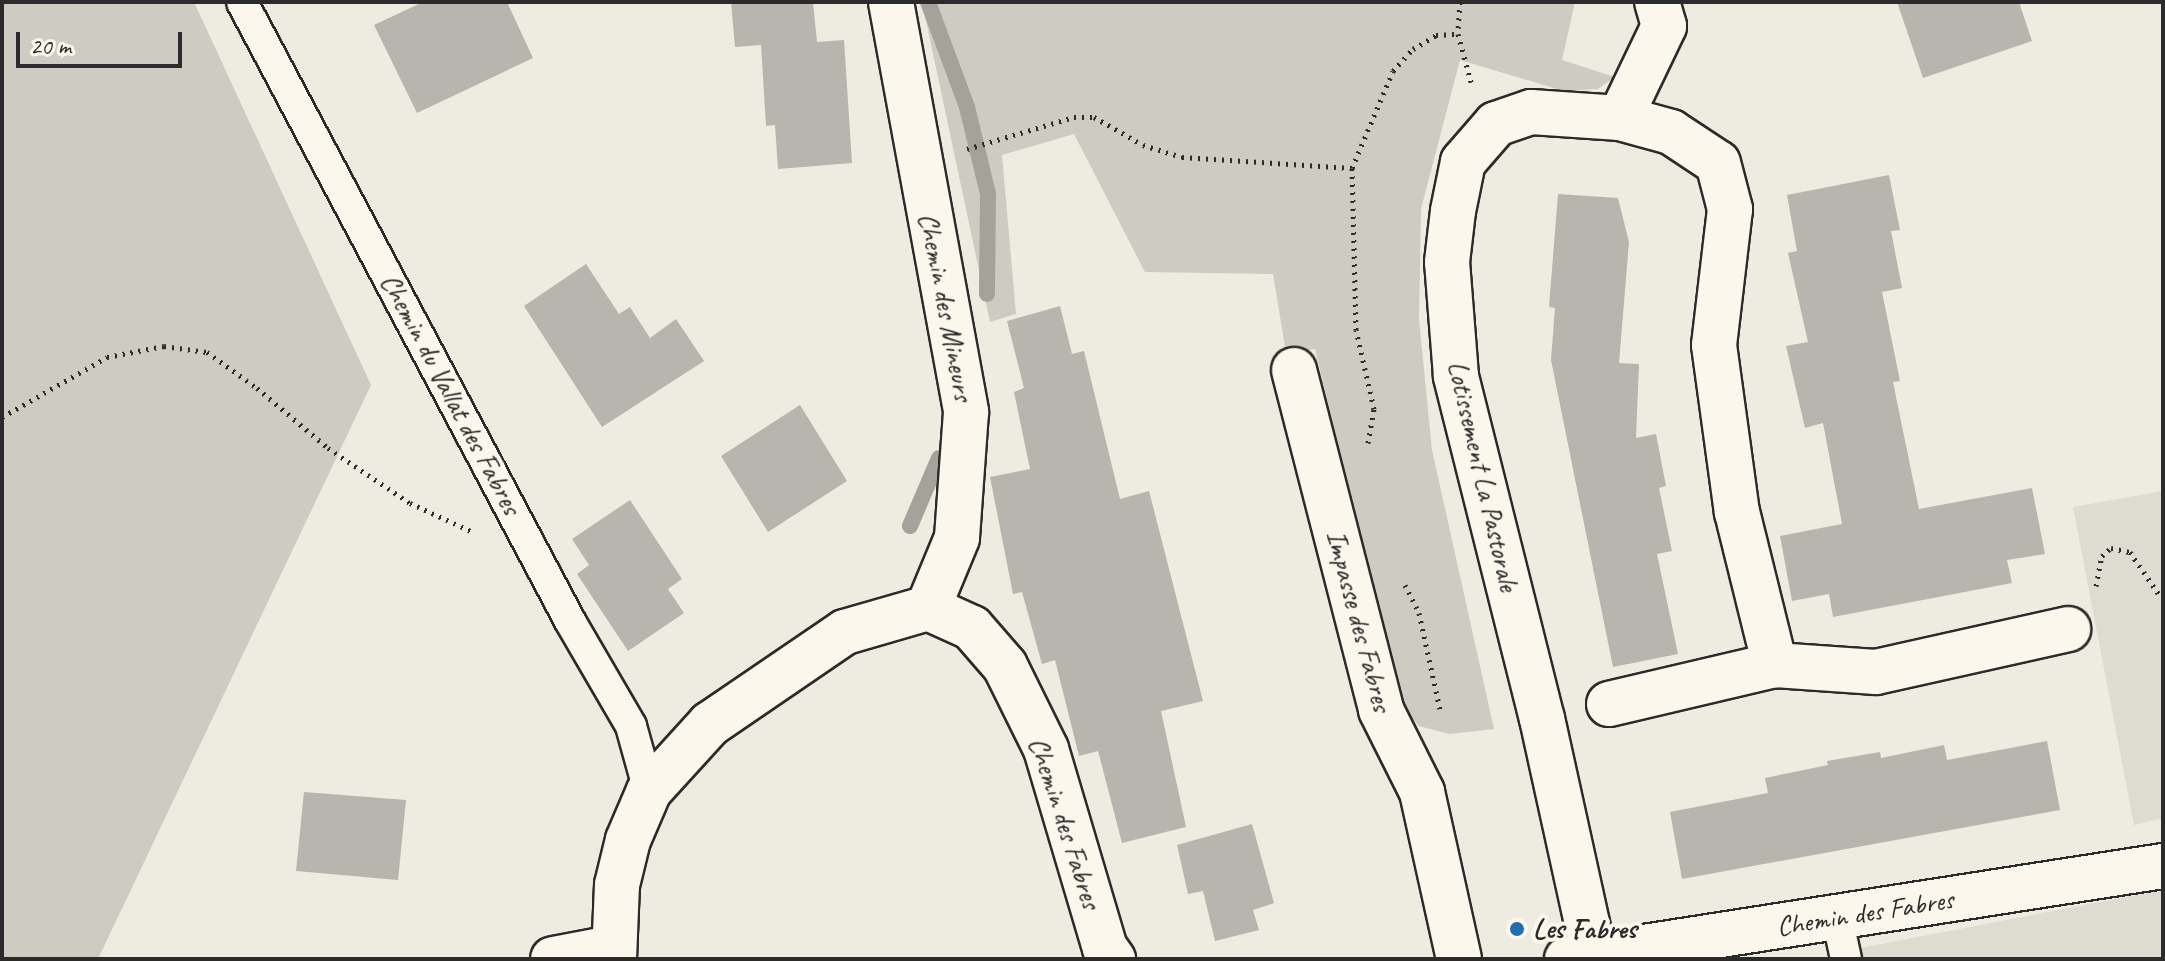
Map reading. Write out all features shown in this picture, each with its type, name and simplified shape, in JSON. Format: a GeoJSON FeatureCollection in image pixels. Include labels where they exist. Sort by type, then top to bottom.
{"type":"FeatureCollection","features":[{"type":"Feature","properties":{"kind":"street","name":"Chemin des Mineurs"},"geometry":{"type":"LineString","coordinates":[[891,2],[966,412],[957,538],[928,608]]}},
{"type":"Feature","properties":{"kind":"street"},"geometry":{"type":"LineString","coordinates":[[1620,118],[1664,26],[1657,2]]}},
{"type":"Feature","properties":{"kind":"street"},"geometry":{"type":"LineString","coordinates":[[1496,124],[1531,112],[1620,118],[1671,132],[1718,163],[1730,209],[1714,345],[1737,512],[1775,665]]}},
{"type":"Feature","properties":{"kind":"street","name":"Lotissement La Pastorale"},"geometry":{"type":"LineString","coordinates":[[1496,124],[1463,162],[1453,211],[1447,262],[1456,376],[1542,719],[1580,957]]}},
{"type":"Feature","properties":{"kind":"street","name":"Impasse des Fabres"},"geometry":{"type":"LineString","coordinates":[[1294,370],[1381,710],[1422,792],[1459,959]]}},
{"type":"Feature","properties":{"kind":"street"},"geometry":{"type":"LineString","coordinates":[[553,959],[613,953],[617,885],[628,840],[649,791],[710,724],[845,632],[928,608]]}},
{"type":"Feature","properties":{"kind":"street","name":"Chemin des Fabres"},"geometry":{"type":"LineString","coordinates":[[928,608],[972,628],[1005,666],[1046,749],[1105,948],[1113,959]]}},
{"type":"Feature","properties":{"kind":"street"},"geometry":{"type":"LineString","coordinates":[[1609,704],[1775,665],[1876,672],[2068,629]]}},
{"type":"Feature","properties":{"kind":"street","name":"Chemin des Fabres"},"geometry":{"type":"LineString","coordinates":[[1580,957],[2163,866]]}},
{"type":"Feature","properties":{"kind":"lane","name":"Chemin du Vallat des Fabres"},"geometry":{"type":"LineString","coordinates":[[242,2],[537,557],[631,726],[649,791]]}},
{"type":"Feature","properties":{"kind":"lane"},"geometry":{"type":"LineString","coordinates":[[1837,917],[1846,959]]}},
{"type":"Feature","properties":{"kind":"path"},"geometry":{"type":"LineString","coordinates":[[1460,2],[1458,34],[1469,79],[1496,124]]}},
{"type":"Feature","properties":{"kind":"path"},"geometry":{"type":"LineString","coordinates":[[1367,448],[1374,409],[1356,330],[1352,168],[1393,71],[1413,49],[1436,35],[1458,34]]}},
{"type":"Feature","properties":{"kind":"path"},"geometry":{"type":"LineString","coordinates":[[954,153],[1074,117],[1094,117],[1143,145],[1182,157],[1352,168]]}},
{"type":"Feature","properties":{"kind":"path"},"geometry":{"type":"LineString","coordinates":[[2,417],[107,357],[164,346],[207,352],[257,388],[328,448],[410,503],[511,549],[537,557]]}},
{"type":"Feature","properties":{"kind":"path"},"geometry":{"type":"LineString","coordinates":[[2068,629],[2096,584],[2102,556],[2111,548],[2130,552],[2160,596]]}},
{"type":"Feature","properties":{"kind":"path"},"geometry":{"type":"LineString","coordinates":[[1403,581],[1419,613],[1437,685],[1440,716],[1432,737],[1410,764]]}},
{"type":"Feature","properties":{"kind":"shaded area"},"geometry":{"type":"Polygon","coordinates":[[[2,2],[194,2],[371,385],[98,959],[2,959],[2,2]]]}},
{"type":"Feature","properties":{"kind":"shaded area"},"geometry":{"type":"Polygon","coordinates":[[[922,2],[1575,2],[1562,60],[1615,77],[1598,89],[1564,91],[1460,60],[1421,209],[1419,319],[1432,450],[1494,729],[1449,734],[1419,726],[1399,704],[1315,349],[1286,353],[1273,274],[1145,272],[1074,134],[1002,155],[1016,314],[990,322],[922,2]]]}},
{"type":"Feature","properties":{"kind":"shaded area"},"geometry":{"type":"Polygon","coordinates":[[[2163,491],[2163,818],[2134,825],[2073,507],[2163,491]]]}},
{"type":"Feature","properties":{"kind":"shaded area"},"geometry":{"type":"Polygon","coordinates":[[[2163,890],[2163,959],[1863,959],[1860,948],[2163,890]]]}},
{"type":"Feature","properties":{"kind":"building"},"geometry":{"type":"Polygon","coordinates":[[[423,2],[507,2],[533,58],[417,113],[374,25],[423,2]]]}},
{"type":"Feature","properties":{"kind":"building"},"geometry":{"type":"Polygon","coordinates":[[[731,2],[813,2],[817,42],[844,40],[852,163],[778,169],[775,125],[766,126],[761,45],[735,47],[731,2]]]}},
{"type":"Feature","properties":{"kind":"building"},"geometry":{"type":"Polygon","coordinates":[[[1897,2],[2019,2],[2032,41],[1923,78],[1897,2]]]}},
{"type":"Feature","properties":{"kind":"building"},"geometry":{"type":"Polygon","coordinates":[[[1889,175],[1900,230],[1891,231],[1902,288],[1882,292],[1900,381],[1893,382],[1919,509],[2032,488],[2045,554],[2007,560],[2012,583],[1833,617],[1829,594],[1792,601],[1780,536],[1842,524],[1823,423],[1805,428],[1786,346],[1808,342],[1788,253],[1797,251],[1787,195],[1889,175]]]}},
{"type":"Feature","properties":{"kind":"building"},"geometry":{"type":"Polygon","coordinates":[[[1558,194],[1618,198],[1629,242],[1619,363],[1639,364],[1636,438],[1656,434],[1666,486],[1659,488],[1672,551],[1657,554],[1678,654],[1613,667],[1551,360],[1555,308],[1549,307],[1558,194]]]}},
{"type":"Feature","properties":{"kind":"building"},"geometry":{"type":"Polygon","coordinates":[[[586,264],[619,314],[630,307],[650,338],[676,319],[704,361],[602,427],[524,306],[586,264]]]}},
{"type":"Feature","properties":{"kind":"building"},"geometry":{"type":"Polygon","coordinates":[[[1060,306],[1072,354],[1084,351],[1120,499],[1149,491],[1203,701],[1161,711],[1186,827],[1122,843],[1098,751],[1079,756],[1055,660],[1042,664],[1022,592],[1013,594],[990,477],[1030,469],[1014,392],[1024,388],[1007,321],[1060,306]]]}},
{"type":"Feature","properties":{"kind":"building"},"geometry":{"type":"Polygon","coordinates":[[[800,405],[847,481],[768,532],[721,456],[800,405]]]}},
{"type":"Feature","properties":{"kind":"building"},"geometry":{"type":"Polygon","coordinates":[[[630,500],[682,579],[668,589],[684,613],[628,651],[577,574],[589,565],[572,539],[630,500]]]}},
{"type":"Feature","properties":{"kind":"building"},"geometry":{"type":"Polygon","coordinates":[[[2047,741],[2060,810],[1682,879],[1670,812],[1768,793],[1765,778],[1828,765],[1827,761],[1880,752],[1881,758],[1944,745],[1947,760],[2047,741]]]}},
{"type":"Feature","properties":{"kind":"building"},"geometry":{"type":"Polygon","coordinates":[[[304,792],[406,800],[398,880],[296,871],[304,792]]]}},
{"type":"Feature","properties":{"kind":"building"},"geometry":{"type":"Polygon","coordinates":[[[1252,824],[1274,903],[1253,910],[1259,930],[1215,941],[1203,891],[1188,894],[1177,845],[1252,824]]]}},
{"type":"Feature","properties":{"kind":"waterway"},"geometry":{"type":"LineString","coordinates":[[928,2],[967,107],[988,194],[987,294]]}},
{"type":"Feature","properties":{"kind":"waterway"},"geometry":{"type":"LineString","coordinates":[[910,526],[939,458]]}},
{"type":"Feature","properties":{"kind":"place","name":"Les Fabres"},"geometry":{"type":"Point","coordinates":[1517,929]}}]}
